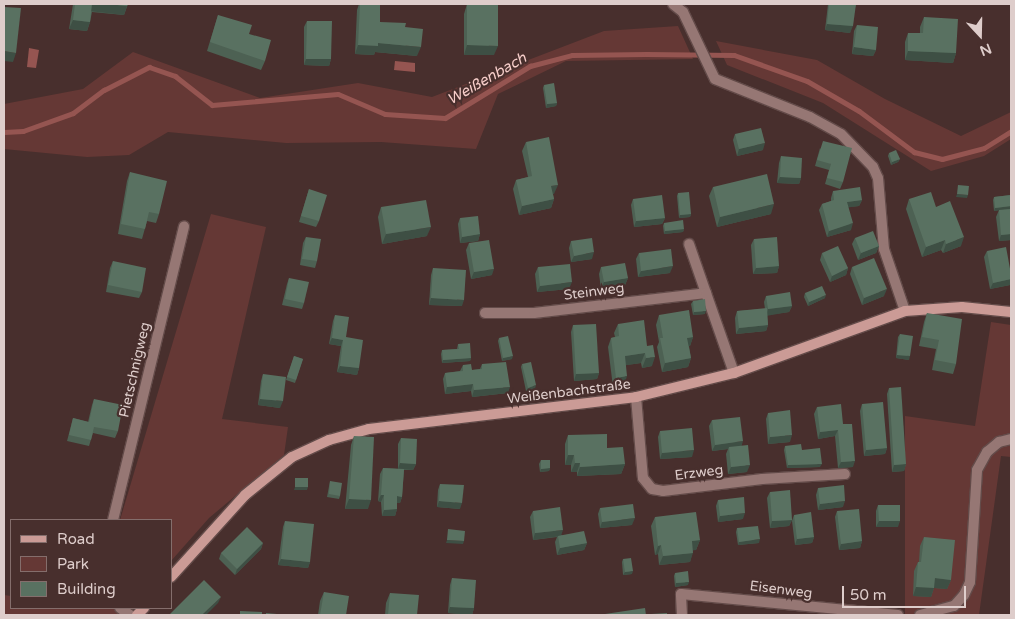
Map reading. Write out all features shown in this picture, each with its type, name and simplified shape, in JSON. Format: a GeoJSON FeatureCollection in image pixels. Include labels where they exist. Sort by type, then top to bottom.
{"type":"FeatureCollection","features":[{"type":"Feature","properties":{"kind":"main road","name":"Weißenbachstraße"},"geometry":{"type":"LineString","coordinates":[[172,576],[245,495],[292,457],[329,440],[369,429],[636,397],[734,373],[905,311],[962,307],[1011,312]]}},
{"type":"Feature","properties":{"kind":"street"},"geometry":{"type":"LineString","coordinates":[[673,4],[684,8],[694,38],[715,79],[810,117],[841,134],[860,150],[878,178],[884,249],[905,311]]}},
{"type":"Feature","properties":{"kind":"street","name":"Pietschnigweg"},"geometry":{"type":"LineString","coordinates":[[113,519],[184,226]]}},
{"type":"Feature","properties":{"kind":"street"},"geometry":{"type":"LineString","coordinates":[[689,244],[734,373]]}},
{"type":"Feature","properties":{"kind":"street","name":"Steinweg"},"geometry":{"type":"LineString","coordinates":[[486,313],[534,313],[706,293]]}},
{"type":"Feature","properties":{"kind":"street","name":"Erzweg"},"geometry":{"type":"LineString","coordinates":[[636,397],[643,478],[652,489],[663,491],[762,479],[845,474]]}},
{"type":"Feature","properties":{"kind":"street"},"geometry":{"type":"LineString","coordinates":[[920,615],[954,606],[964,595],[970,582],[978,470],[987,452],[999,442],[1011,439]]}},
{"type":"Feature","properties":{"kind":"street","name":"Eisenweg"},"geometry":{"type":"LineString","coordinates":[[682,615],[681,594],[898,615]]}},
{"type":"Feature","properties":{"kind":"green space"},"geometry":{"type":"Polygon","coordinates":[[[678,26],[693,59],[566,61],[498,94],[476,149],[381,142],[286,143],[168,132],[129,155],[87,157],[4,149],[4,104],[83,89],[133,52],[260,98],[358,83],[432,97],[604,31],[678,26]]]}},
{"type":"Feature","properties":{"kind":"green space"},"geometry":{"type":"Polygon","coordinates":[[[716,41],[817,60],[885,99],[961,136],[1011,112],[1011,139],[984,156],[931,171],[823,103],[727,65],[716,41]]]}},
{"type":"Feature","properties":{"kind":"green space"},"geometry":{"type":"Polygon","coordinates":[[[211,214],[266,227],[222,419],[288,427],[284,455],[209,518],[172,560],[172,519],[120,519],[211,214]]]}},
{"type":"Feature","properties":{"kind":"green space"},"geometry":{"type":"Polygon","coordinates":[[[991,322],[1011,325],[1011,457],[1001,456],[979,615],[905,615],[905,416],[975,426],[991,322]]]}},
{"type":"Feature","properties":{"kind":"green space"},"geometry":{"type":"Polygon","coordinates":[[[4,595],[10,596],[10,609],[129,609],[123,615],[4,615],[4,595]]]}},
{"type":"Feature","properties":{"kind":"shaded area"},"geometry":{"type":"Polygon","coordinates":[[[29,48],[39,50],[36,68],[27,67],[29,48]]]}},
{"type":"Feature","properties":{"kind":"shaded area"},"geometry":{"type":"Polygon","coordinates":[[[395,61],[415,63],[415,72],[394,70],[395,61]]]}},
{"type":"Feature","properties":{"kind":"building"},"geometry":{"type":"Polygon","coordinates":[[[75,4],[92,4],[90,22],[73,20],[75,4]]]}},
{"type":"Feature","properties":{"kind":"building"},"geometry":{"type":"Polygon","coordinates":[[[107,4],[128,4],[127,6],[107,4]]]}},
{"type":"Feature","properties":{"kind":"building"},"geometry":{"type":"Polygon","coordinates":[[[360,4],[380,4],[380,22],[406,23],[405,27],[423,29],[421,47],[378,43],[378,46],[358,45],[360,4]]]}},
{"type":"Feature","properties":{"kind":"building"},"geometry":{"type":"Polygon","coordinates":[[[467,4],[498,5],[498,46],[467,45],[467,4]]]}},
{"type":"Feature","properties":{"kind":"building"},"geometry":{"type":"Polygon","coordinates":[[[829,4],[856,4],[853,26],[827,24],[829,4]]]}},
{"type":"Feature","properties":{"kind":"building"},"geometry":{"type":"Polygon","coordinates":[[[4,7],[21,8],[16,53],[4,51],[4,7]]]}},
{"type":"Feature","properties":{"kind":"building"},"geometry":{"type":"Polygon","coordinates":[[[218,15],[252,25],[249,34],[271,40],[265,61],[210,42],[218,15]]]}},
{"type":"Feature","properties":{"kind":"building"},"geometry":{"type":"Polygon","coordinates":[[[924,17],[958,19],[956,53],[908,51],[908,33],[923,33],[924,17]]]}},
{"type":"Feature","properties":{"kind":"building"},"geometry":{"type":"Polygon","coordinates":[[[307,21],[332,21],[331,59],[306,59],[307,21]]]}},
{"type":"Feature","properties":{"kind":"building"},"geometry":{"type":"Polygon","coordinates":[[[857,25],[878,27],[876,50],[854,47],[857,25]]]}},
{"type":"Feature","properties":{"kind":"building"},"geometry":{"type":"Polygon","coordinates":[[[554,83],[557,103],[547,104],[544,85],[554,83]]]}},
{"type":"Feature","properties":{"kind":"building"},"geometry":{"type":"Polygon","coordinates":[[[761,128],[765,143],[739,149],[735,134],[761,128]]]}},
{"type":"Feature","properties":{"kind":"building"},"geometry":{"type":"Polygon","coordinates":[[[549,137],[558,185],[551,186],[554,199],[522,206],[516,180],[532,176],[526,142],[549,137]]]}},
{"type":"Feature","properties":{"kind":"building"},"geometry":{"type":"Polygon","coordinates":[[[823,141],[852,148],[843,182],[827,178],[831,164],[817,160],[823,141]]]}},
{"type":"Feature","properties":{"kind":"building"},"geometry":{"type":"Polygon","coordinates":[[[896,150],[900,159],[892,162],[889,153],[896,150]]]}},
{"type":"Feature","properties":{"kind":"building"},"geometry":{"type":"Polygon","coordinates":[[[781,156],[802,158],[801,178],[780,177],[781,156]]]}},
{"type":"Feature","properties":{"kind":"building"},"geometry":{"type":"Polygon","coordinates":[[[130,172],[167,181],[159,214],[149,212],[145,229],[121,224],[130,172]]]}},
{"type":"Feature","properties":{"kind":"building"},"geometry":{"type":"Polygon","coordinates":[[[767,174],[774,204],[720,217],[713,187],[767,174]]]}},
{"type":"Feature","properties":{"kind":"building"},"geometry":{"type":"Polygon","coordinates":[[[958,185],[969,186],[968,195],[957,194],[958,185]]]}},
{"type":"Feature","properties":{"kind":"building"},"geometry":{"type":"Polygon","coordinates":[[[860,187],[862,200],[847,202],[853,223],[829,231],[822,204],[834,200],[833,191],[860,187]]]}},
{"type":"Feature","properties":{"kind":"building"},"geometry":{"type":"Polygon","coordinates":[[[309,189],[327,195],[319,221],[301,216],[309,189]]]}},
{"type":"Feature","properties":{"kind":"building"},"geometry":{"type":"Polygon","coordinates":[[[689,192],[691,214],[680,215],[678,193],[689,192]]]}},
{"type":"Feature","properties":{"kind":"building"},"geometry":{"type":"Polygon","coordinates":[[[931,192],[936,207],[950,201],[964,237],[946,244],[945,240],[926,247],[909,199],[931,192]]]}},
{"type":"Feature","properties":{"kind":"building"},"geometry":{"type":"Polygon","coordinates":[[[662,195],[665,218],[636,221],[633,199],[662,195]]]}},
{"type":"Feature","properties":{"kind":"building"},"geometry":{"type":"Polygon","coordinates":[[[1011,195],[1011,206],[995,208],[994,197],[1011,195]]]}},
{"type":"Feature","properties":{"kind":"building"},"geometry":{"type":"Polygon","coordinates":[[[426,200],[431,227],[386,234],[381,207],[426,200]]]}},
{"type":"Feature","properties":{"kind":"building"},"geometry":{"type":"Polygon","coordinates":[[[1011,209],[1011,234],[1001,235],[999,210],[1011,209]]]}},
{"type":"Feature","properties":{"kind":"building"},"geometry":{"type":"Polygon","coordinates":[[[478,216],[480,234],[462,237],[460,218],[478,216]]]}},
{"type":"Feature","properties":{"kind":"building"},"geometry":{"type":"Polygon","coordinates":[[[683,220],[684,229],[665,231],[664,223],[683,220]]]}},
{"type":"Feature","properties":{"kind":"building"},"geometry":{"type":"Polygon","coordinates":[[[873,231],[879,246],[861,253],[855,238],[873,231]]]}},
{"type":"Feature","properties":{"kind":"building"},"geometry":{"type":"Polygon","coordinates":[[[306,237],[321,239],[317,261],[302,259],[306,237]]]}},
{"type":"Feature","properties":{"kind":"building"},"geometry":{"type":"Polygon","coordinates":[[[777,237],[779,266],[756,268],[754,239],[777,237]]]}},
{"type":"Feature","properties":{"kind":"building"},"geometry":{"type":"Polygon","coordinates":[[[592,238],[594,252],[574,256],[571,241],[592,238]]]}},
{"type":"Feature","properties":{"kind":"building"},"geometry":{"type":"Polygon","coordinates":[[[489,240],[494,269],[474,272],[469,243],[489,240]]]}},
{"type":"Feature","properties":{"kind":"building"},"geometry":{"type":"Polygon","coordinates":[[[838,246],[848,268],[832,276],[822,253],[838,246]]]}},
{"type":"Feature","properties":{"kind":"building"},"geometry":{"type":"Polygon","coordinates":[[[1006,247],[1011,279],[993,283],[987,251],[1006,247]]]}},
{"type":"Feature","properties":{"kind":"building"},"geometry":{"type":"Polygon","coordinates":[[[671,249],[673,266],[641,271],[639,253],[671,249]]]}},
{"type":"Feature","properties":{"kind":"building"},"geometry":{"type":"Polygon","coordinates":[[[874,258],[887,289],[864,298],[852,267],[874,258]]]}},
{"type":"Feature","properties":{"kind":"building"},"geometry":{"type":"Polygon","coordinates":[[[113,261],[146,268],[142,292],[108,285],[113,261]]]}},
{"type":"Feature","properties":{"kind":"building"},"geometry":{"type":"Polygon","coordinates":[[[625,263],[628,278],[604,282],[601,267],[625,263]]]}},
{"type":"Feature","properties":{"kind":"building"},"geometry":{"type":"Polygon","coordinates":[[[570,264],[572,282],[540,286],[538,267],[570,264]]]}},
{"type":"Feature","properties":{"kind":"building"},"geometry":{"type":"Polygon","coordinates":[[[433,268],[466,270],[464,300],[431,298],[433,268]]]}},
{"type":"Feature","properties":{"kind":"building"},"geometry":{"type":"Polygon","coordinates":[[[289,278],[309,282],[304,303],[285,299],[289,278]]]}},
{"type":"Feature","properties":{"kind":"building"},"geometry":{"type":"Polygon","coordinates":[[[822,286],[826,295],[809,302],[805,293],[822,286]]]}},
{"type":"Feature","properties":{"kind":"building"},"geometry":{"type":"Polygon","coordinates":[[[790,292],[792,306],[768,309],[766,296],[790,292]]]}},
{"type":"Feature","properties":{"kind":"building"},"geometry":{"type":"Polygon","coordinates":[[[705,299],[706,311],[694,312],[693,301],[705,299]]]}},
{"type":"Feature","properties":{"kind":"building"},"geometry":{"type":"Polygon","coordinates":[[[767,308],[768,325],[739,328],[737,311],[767,308]]]}},
{"type":"Feature","properties":{"kind":"building"},"geometry":{"type":"Polygon","coordinates":[[[689,310],[693,337],[687,338],[691,358],[665,363],[660,338],[663,338],[659,315],[689,310]]]}},
{"type":"Feature","properties":{"kind":"building"},"geometry":{"type":"Polygon","coordinates":[[[927,313],[962,319],[956,364],[935,360],[939,340],[922,337],[927,313]]]}},
{"type":"Feature","properties":{"kind":"building"},"geometry":{"type":"Polygon","coordinates":[[[335,315],[349,317],[346,337],[363,340],[359,368],[340,366],[343,340],[332,338],[335,315]]]}},
{"type":"Feature","properties":{"kind":"building"},"geometry":{"type":"Polygon","coordinates":[[[644,320],[647,346],[653,345],[655,357],[646,358],[645,353],[625,356],[627,376],[616,378],[611,338],[619,336],[618,324],[644,320]]]}},
{"type":"Feature","properties":{"kind":"building"},"geometry":{"type":"Polygon","coordinates":[[[596,324],[599,373],[576,374],[573,325],[596,324]]]}},
{"type":"Feature","properties":{"kind":"building"},"geometry":{"type":"Polygon","coordinates":[[[900,334],[913,336],[910,356],[897,355],[900,334]]]}},
{"type":"Feature","properties":{"kind":"building"},"geometry":{"type":"Polygon","coordinates":[[[508,336],[513,356],[503,358],[499,338],[508,336]]]}},
{"type":"Feature","properties":{"kind":"building"},"geometry":{"type":"Polygon","coordinates":[[[470,343],[471,358],[443,360],[442,350],[459,349],[458,344],[470,343]]]}},
{"type":"Feature","properties":{"kind":"building"},"geometry":{"type":"Polygon","coordinates":[[[294,356],[303,359],[296,380],[287,377],[294,356]]]}},
{"type":"Feature","properties":{"kind":"building"},"geometry":{"type":"Polygon","coordinates":[[[506,362],[510,387],[474,390],[473,384],[447,387],[445,373],[463,371],[463,365],[471,364],[472,370],[482,369],[482,364],[506,362]]]}},
{"type":"Feature","properties":{"kind":"building"},"geometry":{"type":"Polygon","coordinates":[[[531,362],[536,385],[528,388],[522,364],[531,362]]]}},
{"type":"Feature","properties":{"kind":"building"},"geometry":{"type":"Polygon","coordinates":[[[263,374],[286,377],[283,401],[260,399],[263,374]]]}},
{"type":"Feature","properties":{"kind":"building"},"geometry":{"type":"Polygon","coordinates":[[[901,387],[906,464],[894,465],[889,388],[901,387]]]}},
{"type":"Feature","properties":{"kind":"building"},"geometry":{"type":"Polygon","coordinates":[[[94,399],[123,405],[118,431],[94,427],[91,440],[69,435],[73,418],[89,422],[94,399]]]}},
{"type":"Feature","properties":{"kind":"building"},"geometry":{"type":"Polygon","coordinates":[[[883,402],[887,448],[866,450],[862,404],[883,402]]]}},
{"type":"Feature","properties":{"kind":"building"},"geometry":{"type":"Polygon","coordinates":[[[841,404],[843,424],[852,424],[855,461],[841,462],[838,430],[820,432],[817,407],[841,404]]]}},
{"type":"Feature","properties":{"kind":"building"},"geometry":{"type":"Polygon","coordinates":[[[790,410],[792,435],[770,437],[768,413],[790,410]]]}},
{"type":"Feature","properties":{"kind":"building"},"geometry":{"type":"Polygon","coordinates":[[[740,417],[743,441],[715,445],[712,420],[740,417]]]}},
{"type":"Feature","properties":{"kind":"building"},"geometry":{"type":"Polygon","coordinates":[[[692,428],[694,450],[662,453],[660,431],[692,428]]]}},
{"type":"Feature","properties":{"kind":"building"},"geometry":{"type":"Polygon","coordinates":[[[607,434],[607,448],[623,447],[625,464],[580,467],[580,463],[575,463],[574,455],[568,455],[568,435],[607,434]]]}},
{"type":"Feature","properties":{"kind":"building"},"geometry":{"type":"Polygon","coordinates":[[[354,436],[374,437],[371,500],[349,499],[354,436]]]}},
{"type":"Feature","properties":{"kind":"building"},"geometry":{"type":"Polygon","coordinates":[[[401,438],[417,439],[416,464],[400,463],[401,438]]]}},
{"type":"Feature","properties":{"kind":"building"},"geometry":{"type":"Polygon","coordinates":[[[801,444],[802,450],[820,448],[822,464],[788,465],[785,446],[801,444]]]}},
{"type":"Feature","properties":{"kind":"building"},"geometry":{"type":"Polygon","coordinates":[[[748,445],[750,465],[731,467],[729,447],[748,445]]]}},
{"type":"Feature","properties":{"kind":"building"},"geometry":{"type":"Polygon","coordinates":[[[541,460],[550,460],[550,468],[541,469],[541,460]]]}},
{"type":"Feature","properties":{"kind":"building"},"geometry":{"type":"Polygon","coordinates":[[[383,468],[404,469],[402,497],[397,496],[397,509],[384,510],[384,495],[381,495],[383,468]]]}},
{"type":"Feature","properties":{"kind":"building"},"geometry":{"type":"Polygon","coordinates":[[[295,478],[308,478],[308,487],[295,487],[295,478]]]}},
{"type":"Feature","properties":{"kind":"building"},"geometry":{"type":"Polygon","coordinates":[[[330,481],[342,483],[340,496],[329,494],[330,481]]]}},
{"type":"Feature","properties":{"kind":"building"},"geometry":{"type":"Polygon","coordinates":[[[440,484],[464,485],[462,503],[439,501],[440,484]]]}},
{"type":"Feature","properties":{"kind":"building"},"geometry":{"type":"Polygon","coordinates":[[[844,485],[845,501],[820,504],[818,488],[844,485]]]}},
{"type":"Feature","properties":{"kind":"building"},"geometry":{"type":"Polygon","coordinates":[[[790,490],[792,520],[772,521],[770,492],[790,490]]]}},
{"type":"Feature","properties":{"kind":"building"},"geometry":{"type":"Polygon","coordinates":[[[744,497],[745,513],[720,516],[718,500],[744,497]]]}},
{"type":"Feature","properties":{"kind":"building"},"geometry":{"type":"Polygon","coordinates":[[[633,504],[635,518],[602,522],[600,508],[633,504]]]}},
{"type":"Feature","properties":{"kind":"building"},"geometry":{"type":"Polygon","coordinates":[[[878,505],[900,505],[900,521],[879,521],[878,505]]]}},
{"type":"Feature","properties":{"kind":"building"},"geometry":{"type":"Polygon","coordinates":[[[560,507],[563,530],[535,533],[533,511],[560,507]]]}},
{"type":"Feature","properties":{"kind":"building"},"geometry":{"type":"Polygon","coordinates":[[[859,509],[862,541],[841,544],[837,511],[859,509]]]}},
{"type":"Feature","properties":{"kind":"building"},"geometry":{"type":"Polygon","coordinates":[[[696,512],[700,540],[692,541],[693,553],[663,556],[661,545],[658,546],[655,517],[696,512]]]}},
{"type":"Feature","properties":{"kind":"building"},"geometry":{"type":"Polygon","coordinates":[[[811,512],[814,537],[797,539],[794,515],[811,512]]]}},
{"type":"Feature","properties":{"kind":"building"},"geometry":{"type":"Polygon","coordinates":[[[285,521],[314,524],[310,562],[281,559],[285,521]]]}},
{"type":"Feature","properties":{"kind":"building"},"geometry":{"type":"Polygon","coordinates":[[[758,526],[760,539],[739,542],[737,528],[758,526]]]}},
{"type":"Feature","properties":{"kind":"building"},"geometry":{"type":"Polygon","coordinates":[[[247,527],[263,543],[237,569],[221,553],[247,527]]]}},
{"type":"Feature","properties":{"kind":"building"},"geometry":{"type":"Polygon","coordinates":[[[448,529],[465,531],[464,541],[447,540],[448,529]]]}},
{"type":"Feature","properties":{"kind":"building"},"geometry":{"type":"Polygon","coordinates":[[[584,531],[587,543],[560,548],[558,536],[584,531]]]}},
{"type":"Feature","properties":{"kind":"building"},"geometry":{"type":"Polygon","coordinates":[[[924,537],[955,540],[951,580],[935,578],[934,588],[916,587],[918,562],[921,562],[924,537]]]}},
{"type":"Feature","properties":{"kind":"building"},"geometry":{"type":"Polygon","coordinates":[[[631,558],[633,571],[625,572],[623,559],[631,558]]]}},
{"type":"Feature","properties":{"kind":"building"},"geometry":{"type":"Polygon","coordinates":[[[688,571],[689,582],[676,583],[675,573],[688,571]]]}},
{"type":"Feature","properties":{"kind":"building"},"geometry":{"type":"Polygon","coordinates":[[[452,578],[476,580],[474,608],[450,607],[452,578]]]}},
{"type":"Feature","properties":{"kind":"building"},"geometry":{"type":"Polygon","coordinates":[[[204,580],[221,597],[202,615],[169,615],[204,580]]]}},
{"type":"Feature","properties":{"kind":"building"},"geometry":{"type":"Polygon","coordinates":[[[324,592],[349,596],[346,615],[320,615],[324,592]]]}},
{"type":"Feature","properties":{"kind":"building"},"geometry":{"type":"Polygon","coordinates":[[[390,593],[419,595],[417,615],[388,615],[390,593]]]}},
{"type":"Feature","properties":{"kind":"building"},"geometry":{"type":"Polygon","coordinates":[[[645,608],[646,615],[605,615],[605,614],[645,608]]]}},
{"type":"Feature","properties":{"kind":"building"},"geometry":{"type":"Polygon","coordinates":[[[240,611],[262,612],[262,615],[240,615],[240,611]]]}},
{"type":"Feature","properties":{"kind":"building"},"geometry":{"type":"Polygon","coordinates":[[[266,613],[288,615],[266,615],[266,613]]]}},
{"type":"Feature","properties":{"kind":"building"},"geometry":{"type":"Polygon","coordinates":[[[667,613],[667,615],[651,615],[651,614],[667,613]]]}},
{"type":"Feature","properties":{"kind":"waterway","name":"Weißenbach"},"geometry":{"type":"LineString","coordinates":[[4,132],[23,131],[73,113],[104,90],[149,67],[175,76],[212,105],[338,94],[385,114],[445,118],[530,66],[572,55],[646,54],[734,55],[807,81],[859,111],[914,152],[942,159],[984,148],[1011,131]]}}]}
